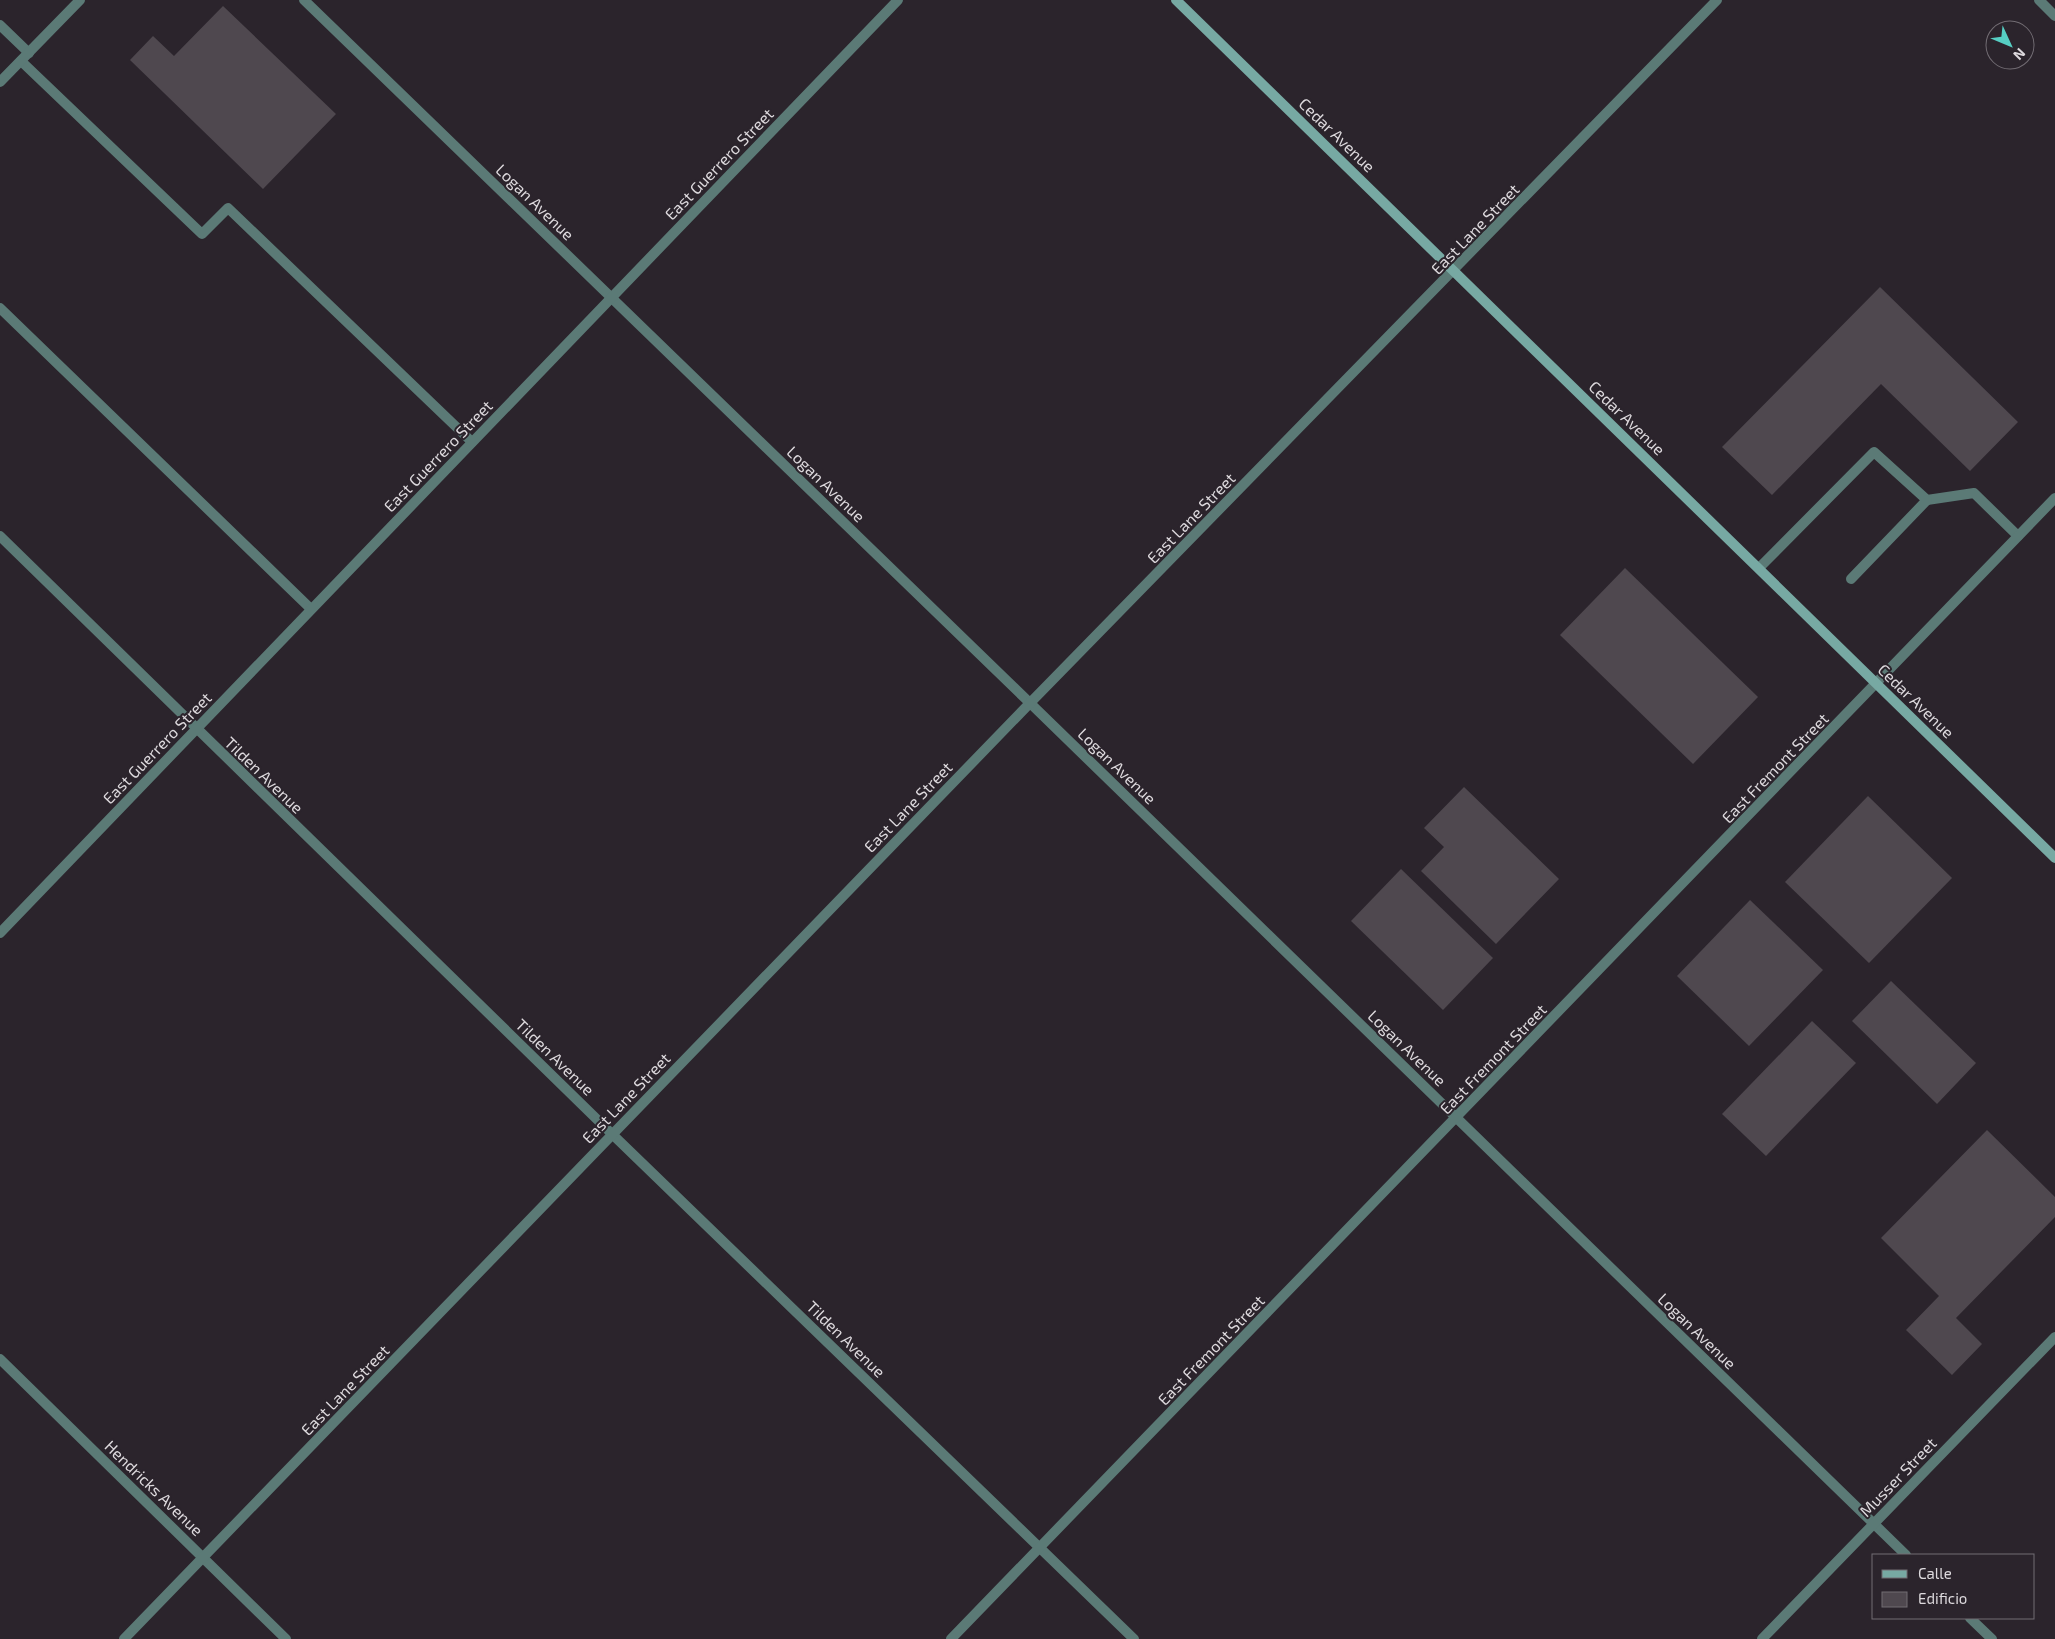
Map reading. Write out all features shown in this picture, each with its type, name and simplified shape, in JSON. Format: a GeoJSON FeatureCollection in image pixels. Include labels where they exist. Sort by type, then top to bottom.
{"type":"FeatureCollection","features":[{"type":"Feature","properties":{"kind":"street"},"geometry":{"type":"LineString","coordinates":[[0,82],[80,0]]}},
{"type":"Feature","properties":{"kind":"street","name":"Logan Avenue"},"geometry":{"type":"LineString","coordinates":[[304,0],[1905,1554]]}},
{"type":"Feature","properties":{"kind":"street","name":"East Guerrero Street"},"geometry":{"type":"LineString","coordinates":[[0,933],[898,0]]}},
{"type":"Feature","properties":{"kind":"street","name":"Cedar Avenue"},"geometry":{"type":"LineString","coordinates":[[1176,0],[1455,270],[2055,858]]}},
{"type":"Feature","properties":{"kind":"street","name":"East Lane Street"},"geometry":{"type":"LineString","coordinates":[[124,1639],[1030,703],[1717,0]]}},
{"type":"Feature","properties":{"kind":"street"},"geometry":{"type":"LineString","coordinates":[[2039,0],[2055,16]]}},
{"type":"Feature","properties":{"kind":"street"},"geometry":{"type":"LineString","coordinates":[[0,25],[28,53]]}},
{"type":"Feature","properties":{"kind":"street"},"geometry":{"type":"LineString","coordinates":[[21,61],[202,234],[228,208],[472,442]]}},
{"type":"Feature","properties":{"kind":"street"},"geometry":{"type":"LineString","coordinates":[[0,308],[311,609]]}},
{"type":"Feature","properties":{"kind":"street"},"geometry":{"type":"LineString","coordinates":[[1759,568],[1874,452],[1927,500]]}},
{"type":"Feature","properties":{"kind":"street"},"geometry":{"type":"LineString","coordinates":[[1852,579],[1927,500],[1974,493],[2018,536]]}},
{"type":"Feature","properties":{"kind":"street","name":"East Fremont Street"},"geometry":{"type":"LineString","coordinates":[[951,1639],[1878,684],[2055,498]]}},
{"type":"Feature","properties":{"kind":"street","name":"Tilden Avenue"},"geometry":{"type":"LineString","coordinates":[[0,536],[612,1134],[1134,1639]]}},
{"type":"Feature","properties":{"kind":"street","name":"Musser Street"},"geometry":{"type":"LineString","coordinates":[[1762,1639],[2055,1337]]}},
{"type":"Feature","properties":{"kind":"street","name":"Hendricks Avenue"},"geometry":{"type":"LineString","coordinates":[[0,1359],[286,1639]]}},
{"type":"Feature","properties":{"kind":"street"},"geometry":{"type":"LineString","coordinates":[[1971,1619],[1992,1639]]}},
{"type":"Feature","properties":{"kind":"building"},"geometry":{"type":"Polygon","coordinates":[[[223,6],[336,114],[263,189],[130,60],[153,36],[174,56],[223,6]]]}},
{"type":"Feature","properties":{"kind":"building"},"geometry":{"type":"Polygon","coordinates":[[[1880,287],[2018,422],[1970,471],[1881,384],[1772,495],[1722,447],[1880,287]]]}},
{"type":"Feature","properties":{"kind":"building"},"geometry":{"type":"Polygon","coordinates":[[[1625,568],[1758,697],[1693,764],[1560,635],[1625,568]]]}},
{"type":"Feature","properties":{"kind":"building"},"geometry":{"type":"Polygon","coordinates":[[[1464,787],[1559,879],[1496,944],[1421,871],[1444,847],[1424,828],[1464,787]]]}},
{"type":"Feature","properties":{"kind":"building"},"geometry":{"type":"Polygon","coordinates":[[[1868,796],[1952,878],[1869,963],[1785,882],[1868,796]]]}},
{"type":"Feature","properties":{"kind":"building"},"geometry":{"type":"Polygon","coordinates":[[[1401,869],[1493,958],[1443,1010],[1351,921],[1401,869]]]}},
{"type":"Feature","properties":{"kind":"building"},"geometry":{"type":"Polygon","coordinates":[[[1750,900],[1823,970],[1749,1046],[1677,976],[1750,900]]]}},
{"type":"Feature","properties":{"kind":"building"},"geometry":{"type":"Polygon","coordinates":[[[1891,981],[1976,1063],[1937,1104],[1852,1021],[1891,981]]]}},
{"type":"Feature","properties":{"kind":"building"},"geometry":{"type":"Polygon","coordinates":[[[1812,1021],[1856,1063],[1766,1156],[1722,1114],[1812,1021]]]}},
{"type":"Feature","properties":{"kind":"building"},"geometry":{"type":"Polygon","coordinates":[[[1987,1130],[2055,1197],[2055,1217],[1956,1318],[1982,1344],[1952,1375],[1906,1330],[1939,1296],[1881,1238],[1987,1130]]]}}]}
